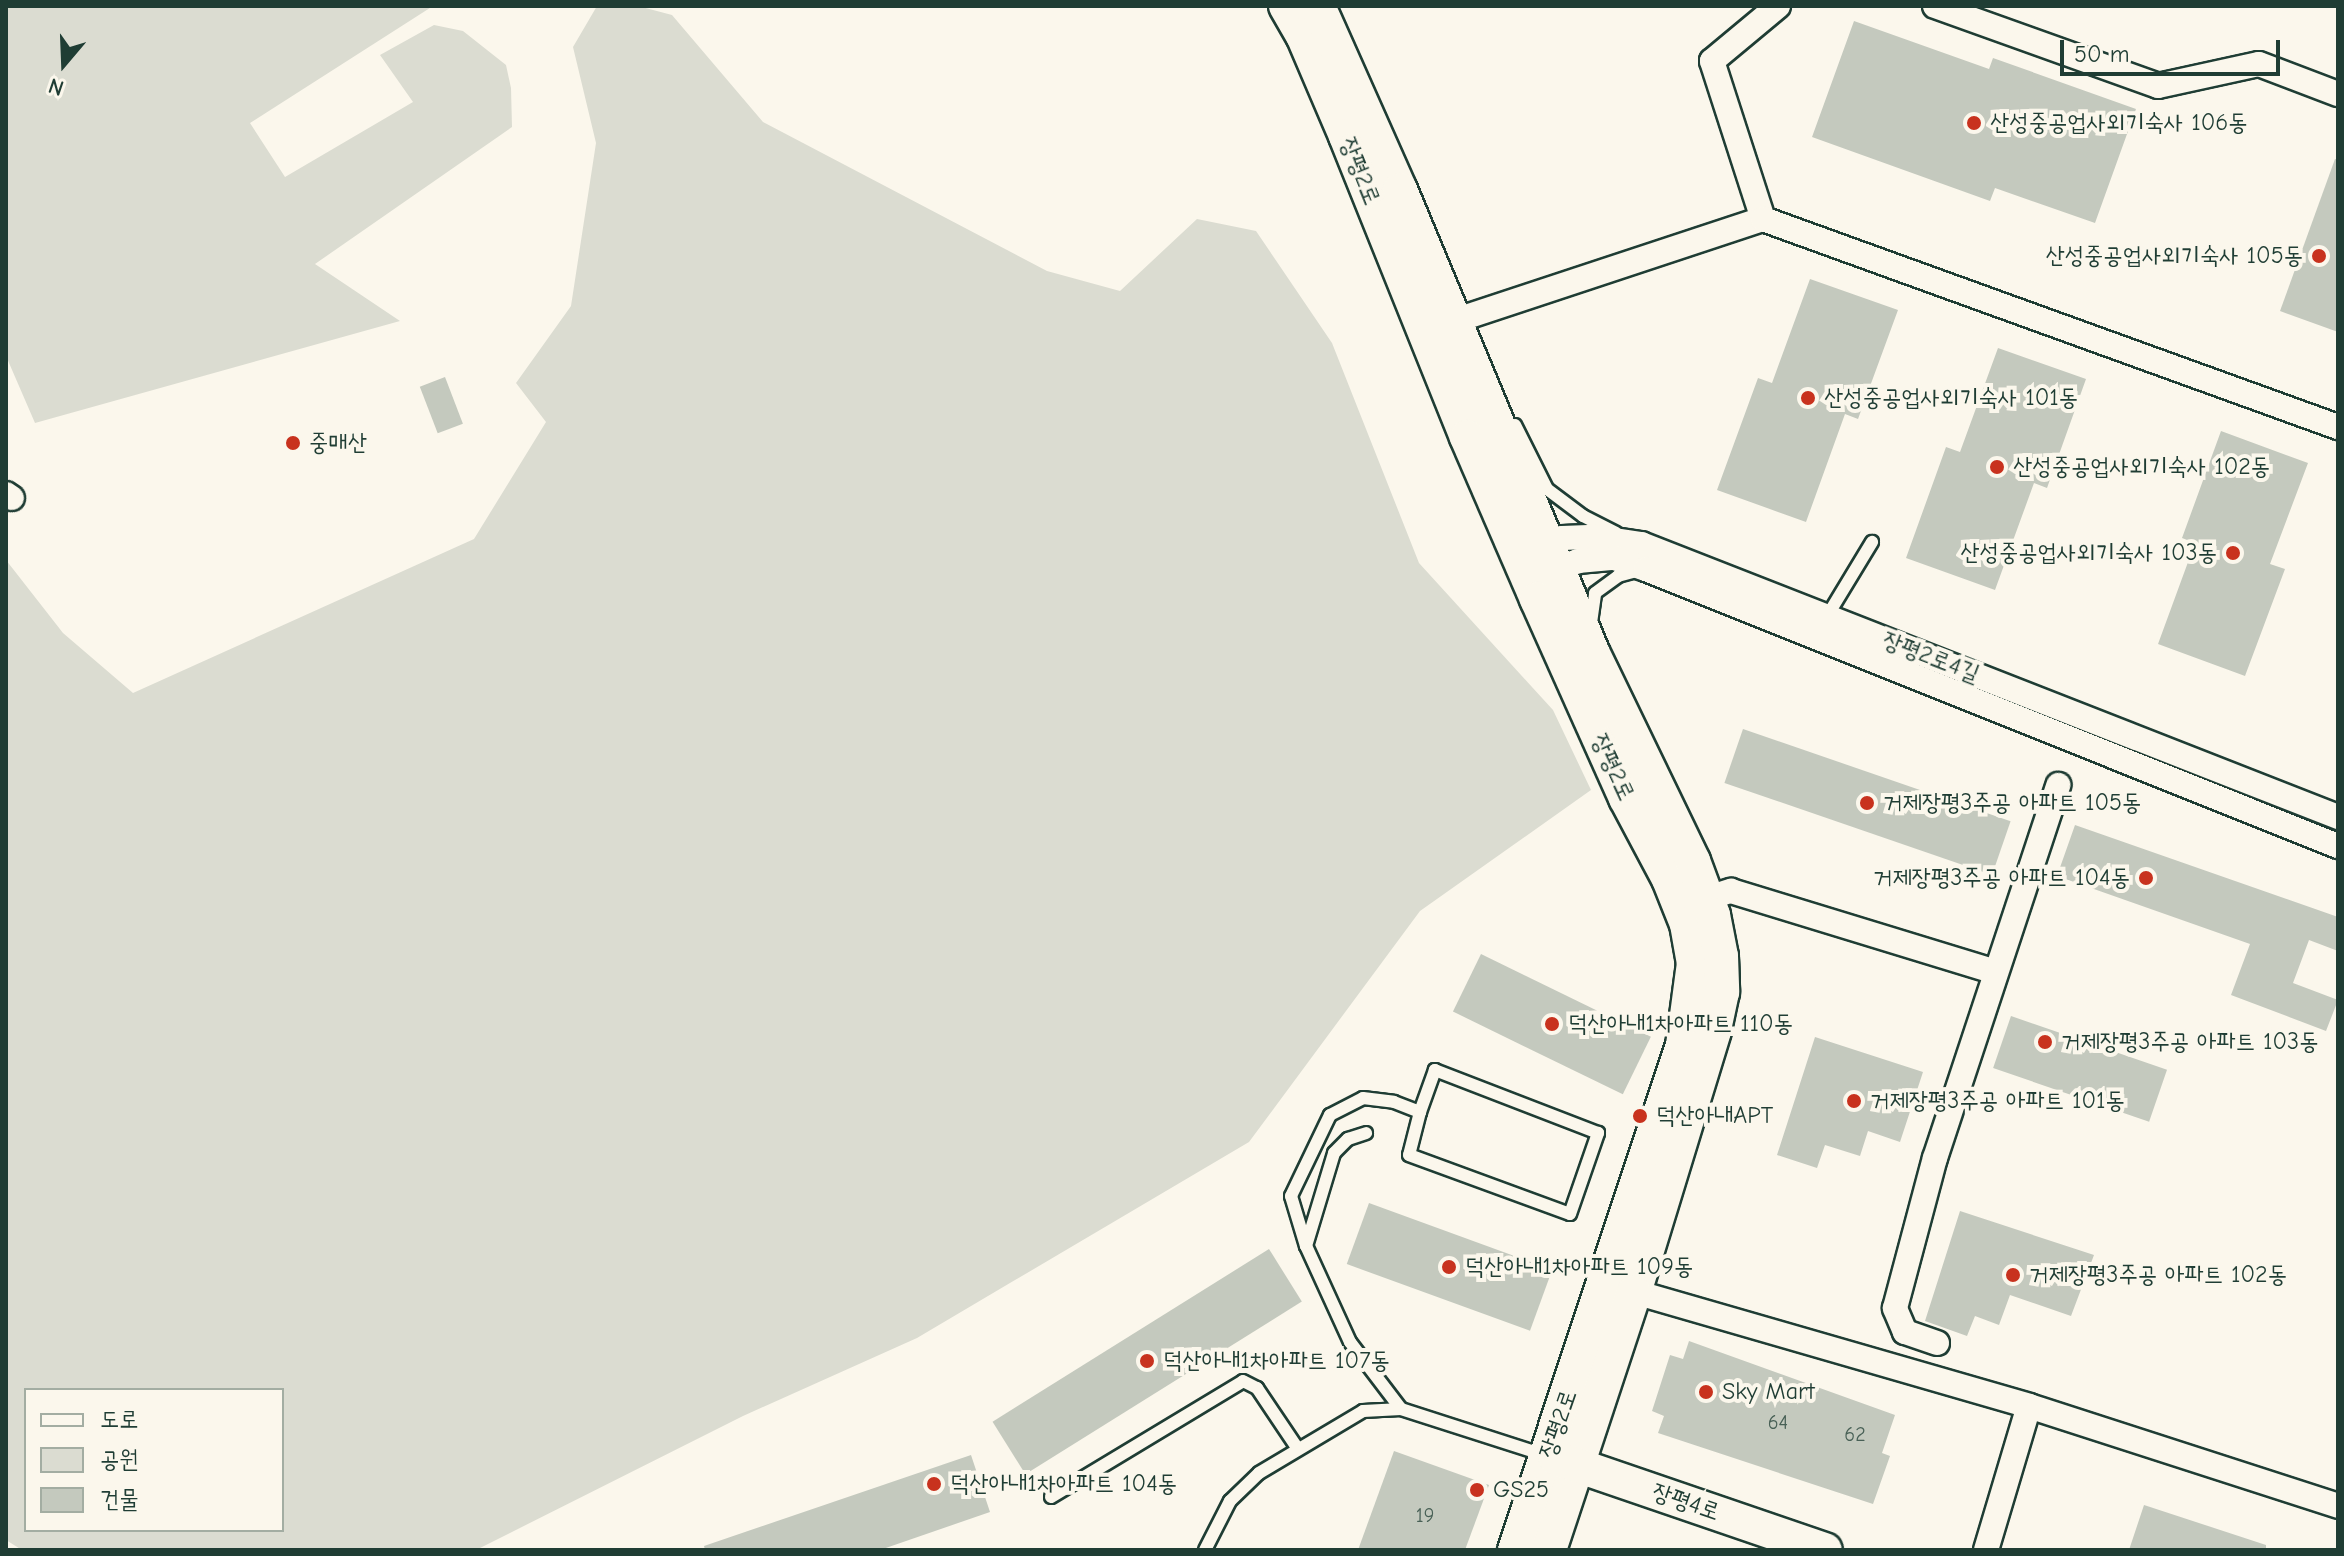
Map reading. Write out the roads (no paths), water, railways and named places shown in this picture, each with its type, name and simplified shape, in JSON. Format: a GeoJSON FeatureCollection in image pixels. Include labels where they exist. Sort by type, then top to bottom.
{"type":"FeatureCollection","features":[{"type":"Feature","properties":{"kind":"street","name":"장평2로"},"geometry":{"type":"LineString","coordinates":[[1286,6],[1303,35],[1340,122],[1439,326],[1490,411],[1537,560],[1593,654],[1693,861],[1694,963],[1686,1031],[1620,1288],[1562,1460],[1515,1550]]}},
{"type":"Feature","properties":{"kind":"street","name":"장평2로"},"geometry":{"type":"LineString","coordinates":[[1318,6],[1439,326],[1537,560],[1626,798],[1694,902]]}},
{"type":"Feature","properties":{"kind":"street"},"geometry":{"type":"LineString","coordinates":[[1763,219],[1712,61],[1778,6]]}},
{"type":"Feature","properties":{"kind":"street"},"geometry":{"type":"LineString","coordinates":[[1935,6],[2158,86],[2259,64],[2338,94]]}},
{"type":"Feature","properties":{"kind":"street"},"geometry":{"type":"LineString","coordinates":[[1439,326],[1763,219],[2338,427]]}},
{"type":"Feature","properties":{"kind":"street","name":"장평2로4길"},"geometry":{"type":"LineString","coordinates":[[1537,560],[1645,557],[1821,626],[2338,817]]}},
{"type":"Feature","properties":{"kind":"street","name":"장평2로4길"},"geometry":{"type":"LineString","coordinates":[[1821,626],[2338,846]]}},
{"type":"Feature","properties":{"kind":"street"},"geometry":{"type":"LineString","coordinates":[[1937,1343],[1905,1332],[1895,1308],[1935,1158],[2058,785]]}},
{"type":"Feature","properties":{"kind":"street"},"geometry":{"type":"LineString","coordinates":[[1694,902],[1731,891],[1996,972]]}},
{"type":"Feature","properties":{"kind":"street"},"geometry":{"type":"LineString","coordinates":[[1620,1288],[2029,1406],[2338,1506]]}},
{"type":"Feature","properties":{"kind":"street"},"geometry":{"type":"LineString","coordinates":[[1986,1550],[2029,1406]]}},
{"type":"Feature","properties":{"kind":"street","name":"장평2로"},"geometry":{"type":"LineString","coordinates":[[1549,1550],[1562,1460]]}},
{"type":"Feature","properties":{"kind":"street","name":"장평4로"},"geometry":{"type":"LineString","coordinates":[[1562,1460],[1825,1550]]}},
{"type":"Feature","properties":{"kind":"lane"},"geometry":{"type":"LineString","coordinates":[[1490,411],[1514,423],[1547,489],[1561,502],[1645,557],[1595,593],[1591,612],[1593,654]]}},
{"type":"Feature","properties":{"kind":"lane"},"geometry":{"type":"LineString","coordinates":[[1821,626],[1872,542]]}},
{"type":"Feature","properties":{"kind":"lane"},"geometry":{"type":"LineString","coordinates":[[1435,1070],[1598,1133],[1570,1214],[1409,1155],[1420,1112],[1435,1070]]}},
{"type":"Feature","properties":{"kind":"lane"},"geometry":{"type":"LineString","coordinates":[[1401,1409],[1350,1342],[1306,1246],[1291,1196],[1330,1115],[1363,1098],[1394,1102],[1420,1112]]}},
{"type":"Feature","properties":{"kind":"lane"},"geometry":{"type":"LineString","coordinates":[[1306,1246],[1334,1153],[1348,1139],[1366,1133]]}},
{"type":"Feature","properties":{"kind":"lane"},"geometry":{"type":"LineString","coordinates":[[1051,1497],[1243,1381],[1257,1388],[1298,1449]]}},
{"type":"Feature","properties":{"kind":"lane"},"geometry":{"type":"LineString","coordinates":[[1205,1550],[1230,1501],[1259,1473],[1363,1411],[1401,1409],[1562,1460]]}},
{"type":"Feature","properties":{"kind":"place","name":"산성중공업사외기숙사 106동"},"geometry":{"type":"Point","coordinates":[1974,123]}},
{"type":"Feature","properties":{"kind":"place","name":"산성중공업사외기숙사 105동"},"geometry":{"type":"Point","coordinates":[2319,256]}},
{"type":"Feature","properties":{"kind":"place","name":"산성중공업사외기숙사 101동"},"geometry":{"type":"Point","coordinates":[1808,398]}},
{"type":"Feature","properties":{"kind":"place","name":"중매산"},"geometry":{"type":"Point","coordinates":[293,443]}},
{"type":"Feature","properties":{"kind":"place","name":"산성중공업사외기숙사 102동"},"geometry":{"type":"Point","coordinates":[1997,467]}},
{"type":"Feature","properties":{"kind":"place","name":"산성중공업사외기숙사 103동"},"geometry":{"type":"Point","coordinates":[2233,553]}},
{"type":"Feature","properties":{"kind":"place","name":"거제장평3주공 아파트 105동"},"geometry":{"type":"Point","coordinates":[1867,803]}},
{"type":"Feature","properties":{"kind":"place","name":"거제장평3주공 아파트 104동"},"geometry":{"type":"Point","coordinates":[2146,878]}},
{"type":"Feature","properties":{"kind":"place","name":"덕산아내1차아파트 110동"},"geometry":{"type":"Point","coordinates":[1552,1024]}},
{"type":"Feature","properties":{"kind":"place","name":"거제장평3주공 아파트 103동"},"geometry":{"type":"Point","coordinates":[2045,1042]}},
{"type":"Feature","properties":{"kind":"place","name":"거제장평3주공 아파트 101동"},"geometry":{"type":"Point","coordinates":[1854,1101]}},
{"type":"Feature","properties":{"kind":"place","name":"덕산아내APT"},"geometry":{"type":"Point","coordinates":[1640,1116]}},
{"type":"Feature","properties":{"kind":"place","name":"덕산아내1차아파트 109동"},"geometry":{"type":"Point","coordinates":[1449,1267]}},
{"type":"Feature","properties":{"kind":"place","name":"거제장평3주공 아파트 102동"},"geometry":{"type":"Point","coordinates":[2013,1275]}},
{"type":"Feature","properties":{"kind":"place","name":"덕산아내1차아파트 107동"},"geometry":{"type":"Point","coordinates":[1147,1361]}},
{"type":"Feature","properties":{"kind":"place","name":"Sky Mart"},"geometry":{"type":"Point","coordinates":[1706,1392]}},
{"type":"Feature","properties":{"kind":"place","name":"덕산아내1차아파트 104동"},"geometry":{"type":"Point","coordinates":[934,1484]}},
{"type":"Feature","properties":{"kind":"place","name":"GS25"},"geometry":{"type":"Point","coordinates":[1477,1490]}}]}
